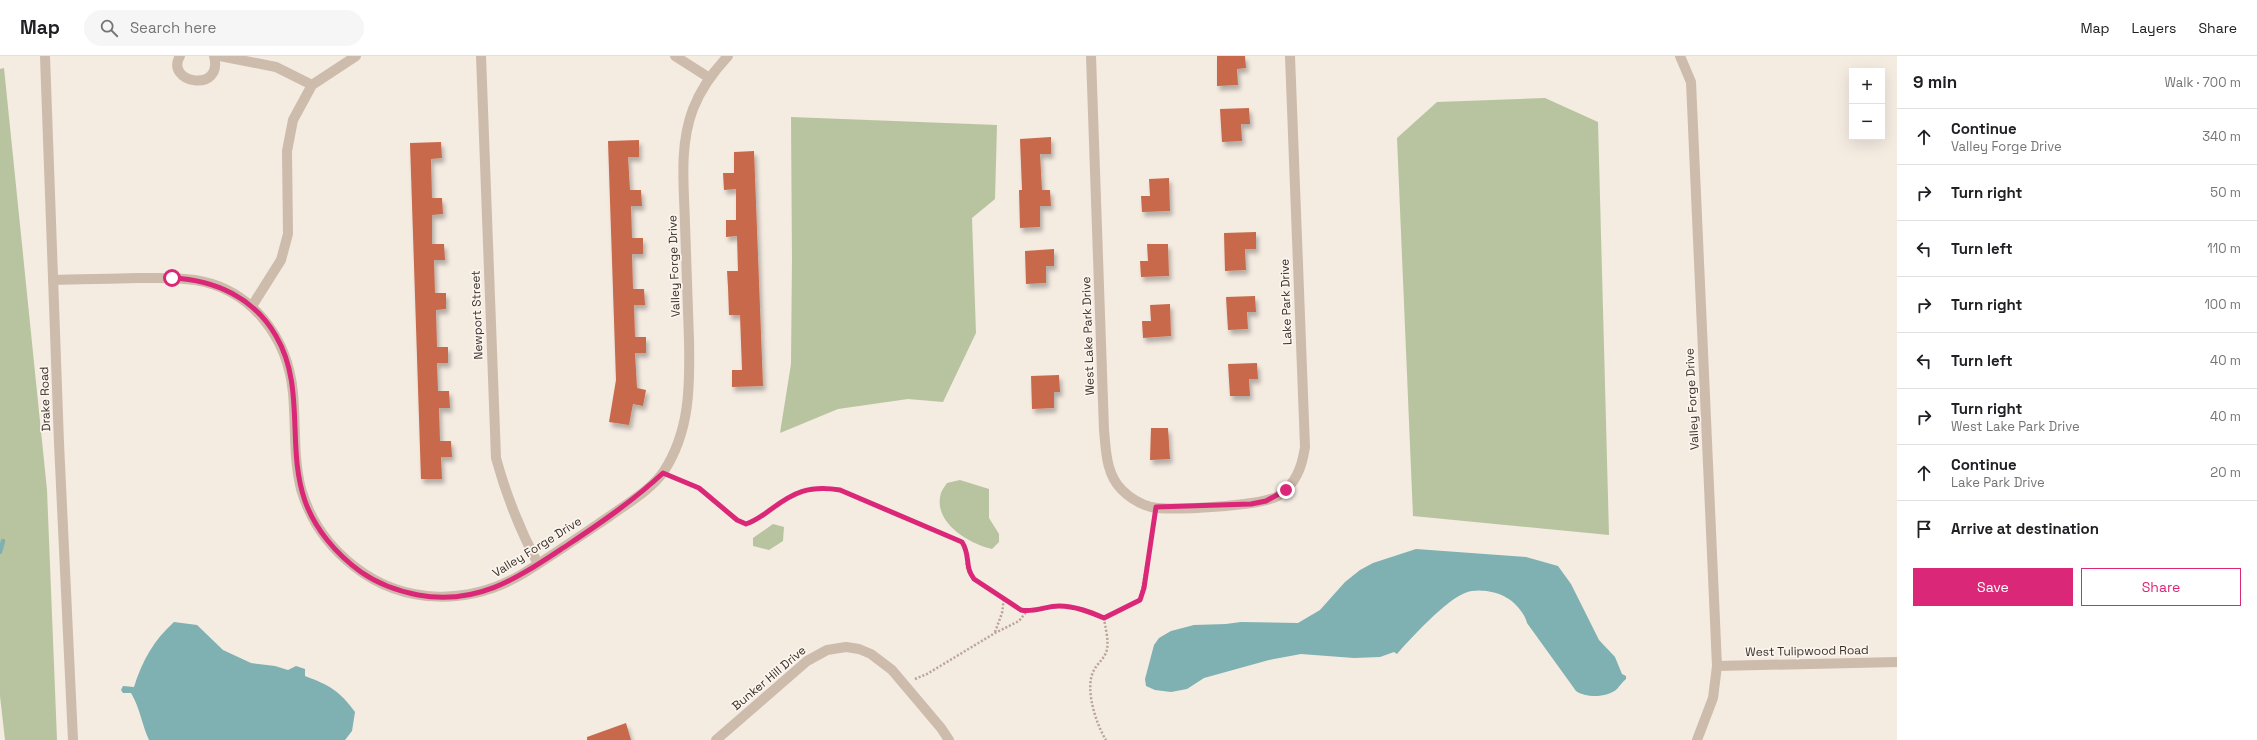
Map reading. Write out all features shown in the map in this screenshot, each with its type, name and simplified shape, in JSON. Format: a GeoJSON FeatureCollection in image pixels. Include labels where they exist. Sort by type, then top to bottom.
{"type":"FeatureCollection","features":[{"type":"Feature","properties":{"kind":"street","name":"Drake Road"},"geometry":{"type":"LineString","coordinates":[[45,56],[74,740]]}},
{"type":"Feature","properties":{"kind":"street"},"geometry":{"type":"LineString","coordinates":[[180,56],[178,67],[180,71],[184,77],[194,81],[202,81],[213,73],[215,65],[214,56]]}},
{"type":"Feature","properties":{"kind":"street"},"geometry":{"type":"LineString","coordinates":[[220,56],[276,67],[312,85]]}},
{"type":"Feature","properties":{"kind":"street"},"geometry":{"type":"LineString","coordinates":[[252,306],[281,260],[288,234],[287,151],[293,120],[312,85],[356,56]]}},
{"type":"Feature","properties":{"kind":"street","name":"Newport Street"},"geometry":{"type":"LineString","coordinates":[[480,56],[496,458],[505,491],[524,539],[538,564]]}},
{"type":"Feature","properties":{"kind":"street"},"geometry":{"type":"LineString","coordinates":[[675,56],[708,77]]}},
{"type":"Feature","properties":{"kind":"street","name":"Valley Forge Drive"},"geometry":{"type":"LineString","coordinates":[[54,280],[172,278],[197,280],[234,294],[252,306],[267,323],[276,337],[289,366],[294,404],[296,463],[304,500],[318,528],[344,558],[366,576],[390,587],[415,594],[440,598],[465,596],[490,590],[538,564],[636,497],[663,473],[683,434],[688,405],[690,380],[683,152],[692,110],[708,77],[728,56]]}},
{"type":"Feature","properties":{"kind":"street","name":"West Lake Park Drive"},"geometry":{"type":"LineString","coordinates":[[1091,56],[1104,430],[1107,460],[1114,480],[1121,490],[1141,503],[1156,507],[1237,505]]}},
{"type":"Feature","properties":{"kind":"street","name":"Lake Park Drive"},"geometry":{"type":"LineString","coordinates":[[1237,505],[1266,501],[1277,496],[1294,481],[1303,459],[1304,441],[1290,56]]}},
{"type":"Feature","properties":{"kind":"street","name":"Valley Forge Drive"},"geometry":{"type":"LineString","coordinates":[[1680,56],[1691,82],[1717,666],[1713,698],[1697,740]]}},
{"type":"Feature","properties":{"kind":"street","name":"Bunker Hill Drive"},"geometry":{"type":"LineString","coordinates":[[716,740],[807,661],[827,650],[846,647],[865,652],[880,660],[905,686],[941,728],[949,740]]}},
{"type":"Feature","properties":{"kind":"street","name":"West Tulipwood Road"},"geometry":{"type":"LineString","coordinates":[[1717,666],[1897,662]]}},
{"type":"Feature","properties":{"kind":"path"},"geometry":{"type":"LineString","coordinates":[[663,473],[699,488],[737,520],[746,524],[754,522],[798,492],[815,488],[840,490],[962,542],[967,550],[968,572],[974,579],[1027,611],[1058,606],[1076,608],[1104,618],[1140,600],[1144,588],[1156,507]]}},
{"type":"Feature","properties":{"kind":"path"},"geometry":{"type":"LineString","coordinates":[[995,633],[1002,613],[1004,598]]}},
{"type":"Feature","properties":{"kind":"path"},"geometry":{"type":"LineString","coordinates":[[905,686],[995,633],[1019,621],[1027,611]]}},
{"type":"Feature","properties":{"kind":"path"},"geometry":{"type":"LineString","coordinates":[[1104,618],[1108,648],[1105,657],[1094,670],[1091,684],[1095,720],[1106,740]]}},
{"type":"Feature","properties":{"kind":"green space"},"geometry":{"type":"Polygon","coordinates":[[[4,68],[47,490],[57,740],[5,740],[0,696],[0,69],[4,68]]]}},
{"type":"Feature","properties":{"kind":"green space"},"geometry":{"type":"Polygon","coordinates":[[[1545,98],[1598,122],[1609,535],[1413,516],[1397,138],[1437,102],[1545,98]]]}},
{"type":"Feature","properties":{"kind":"green space"},"geometry":{"type":"Polygon","coordinates":[[[791,117],[997,125],[995,199],[972,218],[976,333],[943,402],[908,399],[838,409],[780,433],[791,364],[791,117]]]}},
{"type":"Feature","properties":{"kind":"green space"},"geometry":{"type":"Polygon","coordinates":[[[960,480],[989,489],[989,518],[999,534],[999,542],[992,549],[963,537],[947,522],[942,513],[940,504],[942,491],[947,483],[960,480]]]}},
{"type":"Feature","properties":{"kind":"green space"},"geometry":{"type":"Polygon","coordinates":[[[773,524],[784,527],[783,541],[769,550],[753,546],[753,538],[773,524]]]}},
{"type":"Feature","properties":{"kind":"water"},"geometry":{"type":"Polygon","coordinates":[[[1416,549],[1526,557],[1558,566],[1571,584],[1599,640],[1615,657],[1622,674],[1626,676],[1626,679],[1617,689],[1608,694],[1591,696],[1576,691],[1527,623],[1522,612],[1517,606],[1503,596],[1492,592],[1470,591],[1448,603],[1429,620],[1397,654],[1394,652],[1380,657],[1354,658],[1301,654],[1269,660],[1204,678],[1187,689],[1171,692],[1155,690],[1146,686],[1145,679],[1154,645],[1159,638],[1171,631],[1194,625],[1241,622],[1298,623],[1320,610],[1345,582],[1360,570],[1373,563],[1416,549]]]}},
{"type":"Feature","properties":{"kind":"water"},"geometry":{"type":"Polygon","coordinates":[[[174,622],[197,625],[223,650],[251,663],[275,666],[288,670],[296,666],[305,669],[305,676],[321,682],[339,694],[350,705],[355,712],[352,731],[345,740],[149,740],[137,705],[131,693],[123,693],[121,690],[123,686],[134,687],[145,660],[160,636],[174,622]]]}},
{"type":"Feature","properties":{"kind":"building"},"geometry":{"type":"Polygon","coordinates":[[[1217,56],[1245,56],[1246,68],[1237,69],[1238,85],[1217,86],[1217,56]]]}},
{"type":"Feature","properties":{"kind":"building"},"geometry":{"type":"Polygon","coordinates":[[[1249,108],[1250,124],[1241,124],[1242,141],[1222,142],[1220,109],[1249,108]]]}},
{"type":"Feature","properties":{"kind":"building"},"geometry":{"type":"Polygon","coordinates":[[[1051,137],[1051,154],[1040,154],[1042,190],[1050,190],[1051,206],[1040,206],[1040,227],[1020,228],[1019,190],[1022,190],[1020,139],[1051,137]]]}},
{"type":"Feature","properties":{"kind":"building"},"geometry":{"type":"Polygon","coordinates":[[[639,140],[639,157],[628,157],[630,190],[641,190],[642,206],[631,206],[632,238],[643,238],[643,254],[632,254],[633,289],[644,289],[645,305],[634,305],[635,337],[646,337],[646,353],[635,353],[637,388],[646,390],[643,406],[633,404],[629,425],[609,422],[616,380],[608,141],[639,140]]]}},
{"type":"Feature","properties":{"kind":"building"},"geometry":{"type":"Polygon","coordinates":[[[441,142],[442,158],[431,159],[432,198],[442,198],[443,214],[432,215],[432,244],[444,244],[445,260],[434,260],[435,293],[446,293],[446,309],[436,310],[437,347],[448,347],[448,363],[437,363],[438,391],[449,391],[450,408],[439,408],[440,441],[451,441],[452,457],[441,457],[442,479],[421,479],[410,143],[441,142]]]}},
{"type":"Feature","properties":{"kind":"building"},"geometry":{"type":"Polygon","coordinates":[[[754,151],[763,386],[732,387],[732,370],[742,370],[740,315],[729,315],[727,271],[738,271],[737,236],[726,237],[726,220],[736,220],[736,189],[724,190],[723,173],[734,173],[734,152],[754,151]]]}},
{"type":"Feature","properties":{"kind":"building"},"geometry":{"type":"Polygon","coordinates":[[[1169,178],[1170,211],[1142,212],[1141,196],[1150,196],[1149,179],[1169,178]]]}},
{"type":"Feature","properties":{"kind":"building"},"geometry":{"type":"Polygon","coordinates":[[[1256,232],[1256,249],[1245,249],[1246,270],[1225,271],[1224,233],[1256,232]]]}},
{"type":"Feature","properties":{"kind":"building"},"geometry":{"type":"Polygon","coordinates":[[[1147,244],[1168,244],[1169,276],[1141,277],[1140,261],[1148,261],[1147,244]]]}},
{"type":"Feature","properties":{"kind":"building"},"geometry":{"type":"Polygon","coordinates":[[[1054,249],[1054,266],[1046,266],[1046,283],[1026,284],[1025,251],[1054,249]]]}},
{"type":"Feature","properties":{"kind":"building"},"geometry":{"type":"Polygon","coordinates":[[[1255,296],[1256,312],[1247,312],[1248,329],[1228,330],[1226,297],[1255,296]]]}},
{"type":"Feature","properties":{"kind":"building"},"geometry":{"type":"Polygon","coordinates":[[[1170,304],[1171,336],[1143,338],[1142,321],[1151,321],[1150,305],[1170,304]]]}},
{"type":"Feature","properties":{"kind":"building"},"geometry":{"type":"Polygon","coordinates":[[[1257,363],[1258,379],[1249,379],[1250,396],[1230,396],[1228,364],[1257,363]]]}},
{"type":"Feature","properties":{"kind":"building"},"geometry":{"type":"Polygon","coordinates":[[[1059,375],[1060,392],[1054,392],[1054,408],[1032,409],[1031,376],[1059,375]]]}},
{"type":"Feature","properties":{"kind":"building"},"geometry":{"type":"Polygon","coordinates":[[[1151,428],[1168,428],[1170,459],[1150,460],[1151,428]]]}},
{"type":"Feature","properties":{"kind":"building"},"geometry":{"type":"Polygon","coordinates":[[[626,723],[631,740],[587,740],[587,737],[626,723]]]}},
{"type":"Feature","properties":{"kind":"waterway"},"geometry":{"type":"LineString","coordinates":[[0,552],[3,541]]}},
{"type":"Feature","properties":{"kind":"route"},"geometry":{"type":"LineString","coordinates":[[172,278],[197,280],[221,287],[252,306],[267,323],[285,354],[289,366],[293,390],[296,463],[304,500],[312,518],[335,549],[366,576],[390,587],[415,594],[440,598],[465,596],[477,594],[502,585],[514,579],[578,538],[636,497],[663,473],[699,488],[737,520],[746,524],[754,522],[782,501],[798,492],[809,489],[827,488],[840,490],[950,535],[962,542],[967,550],[968,572],[974,579],[1021,610],[1027,611],[1058,606],[1076,608],[1104,618],[1137,603],[1140,600],[1144,588],[1156,507],[1197,507],[1251,504],[1266,501],[1286,490]]}}]}
